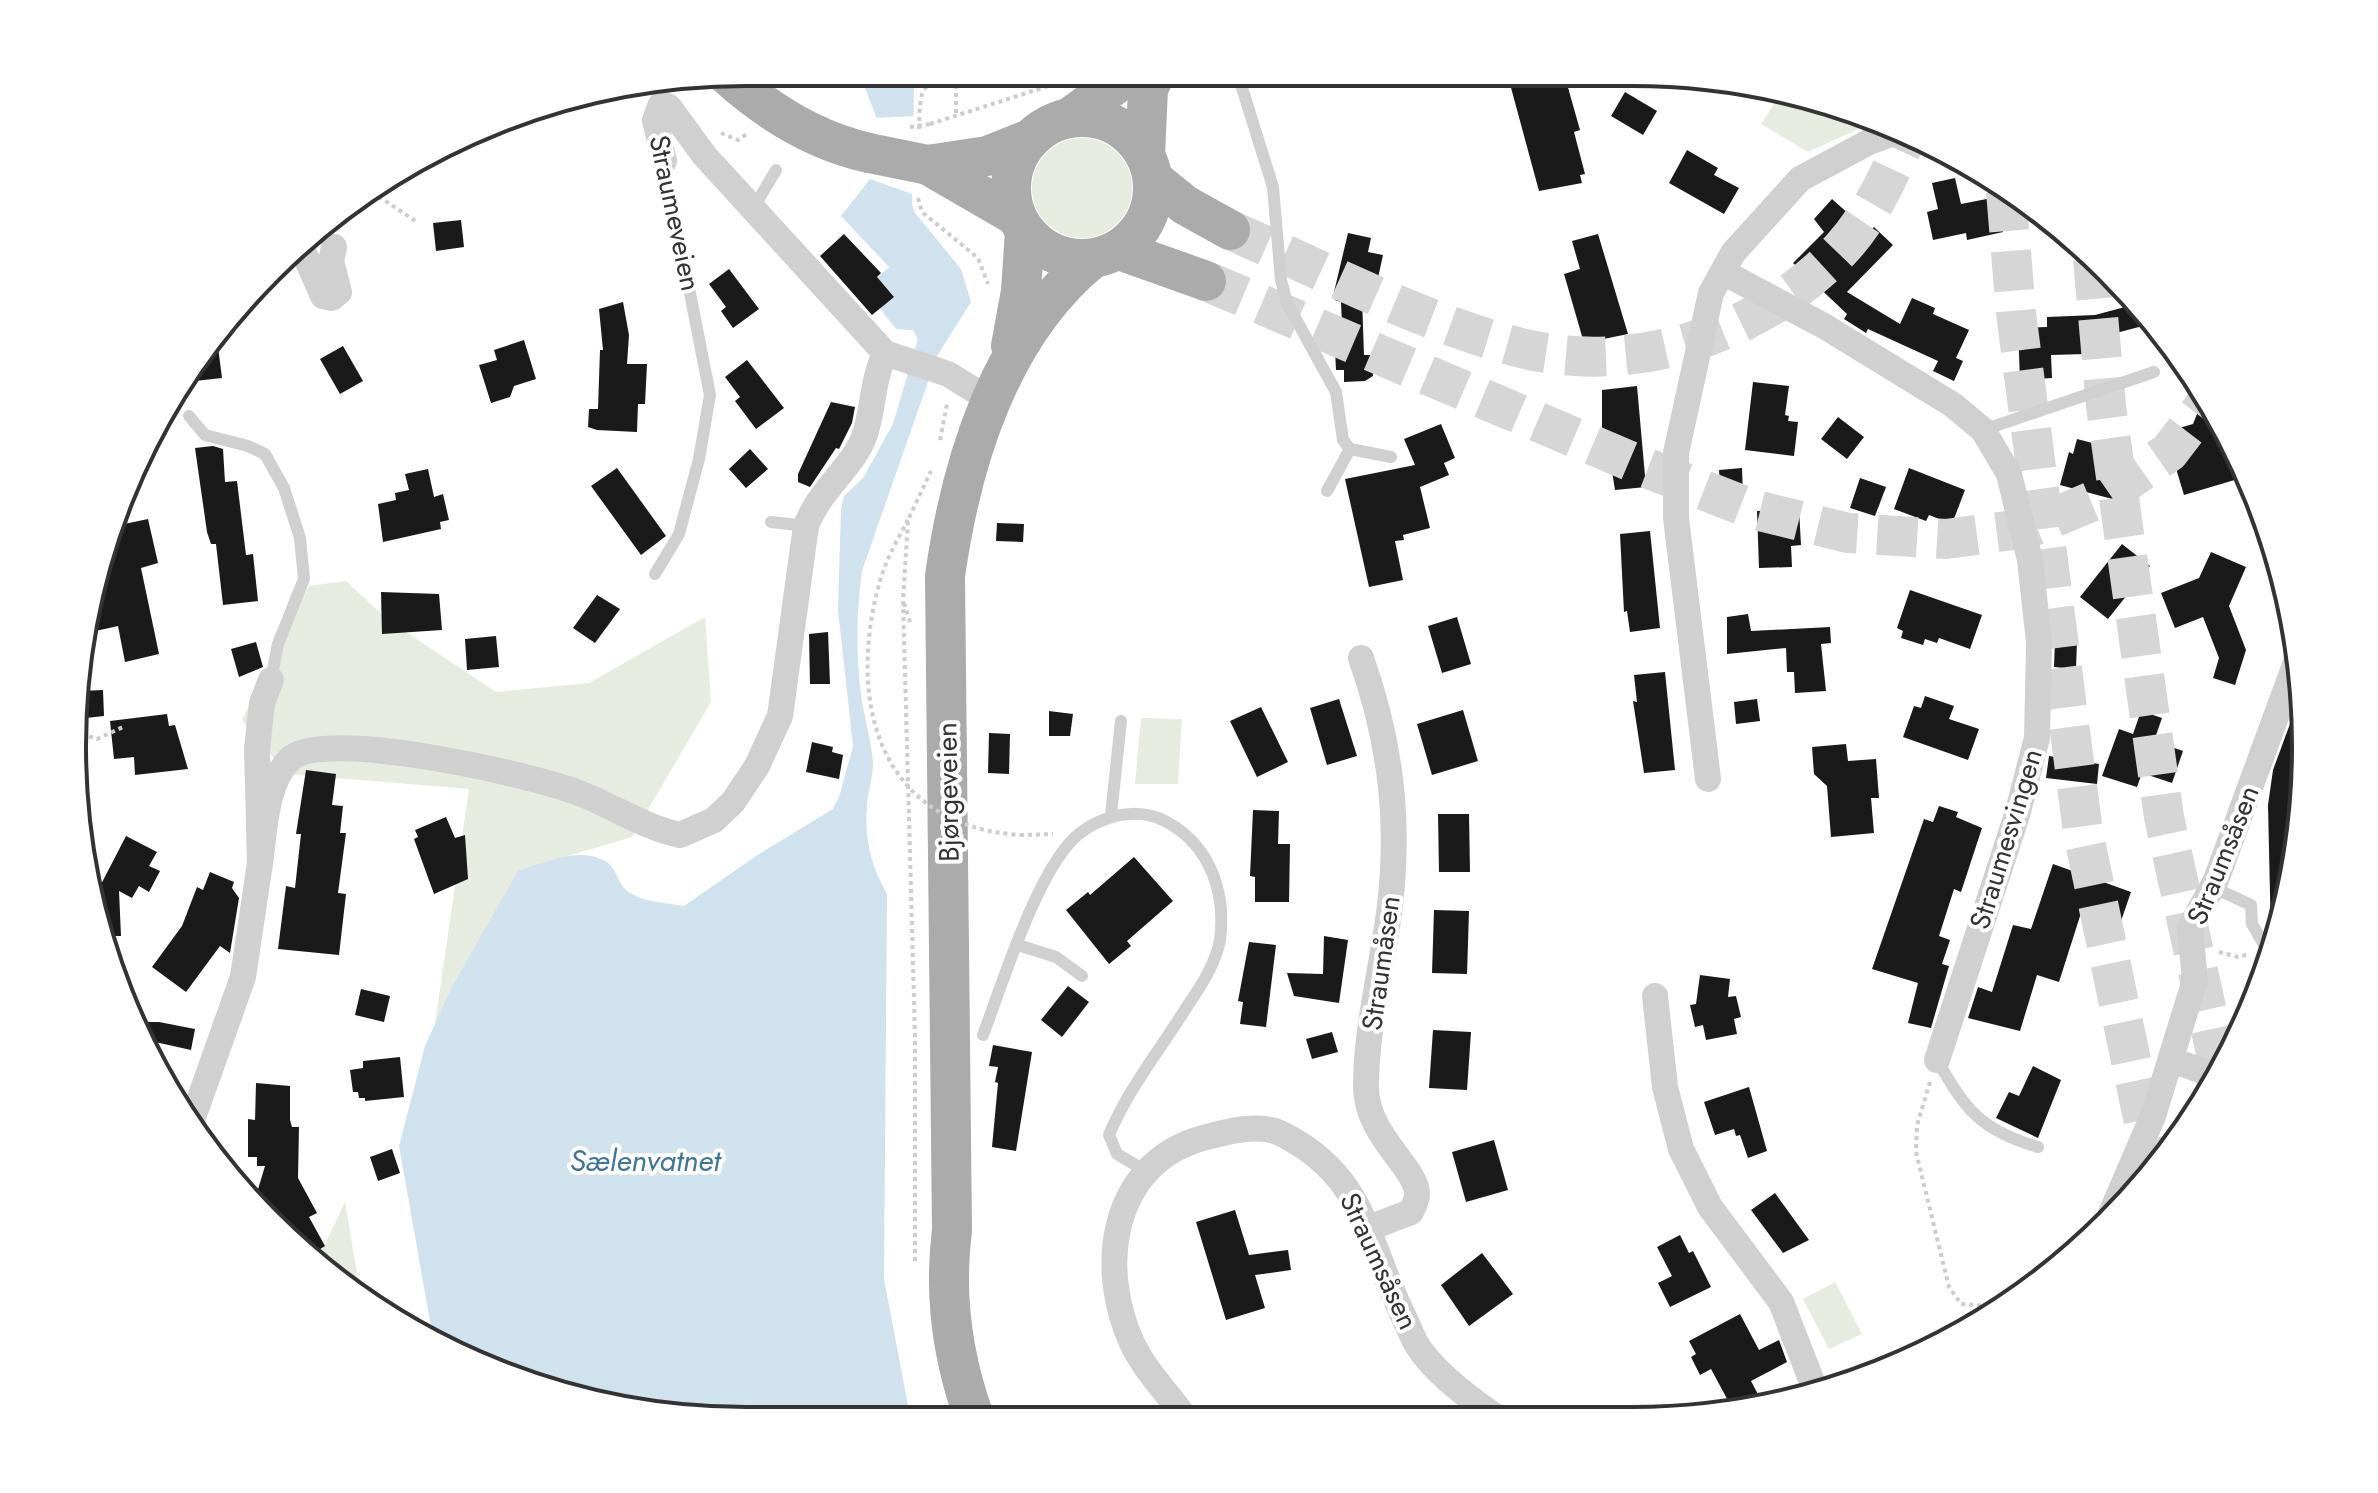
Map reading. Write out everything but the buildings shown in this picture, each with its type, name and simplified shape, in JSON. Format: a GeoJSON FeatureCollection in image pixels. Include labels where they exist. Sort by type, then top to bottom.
{"type":"FeatureCollection","features":[{"type":"Feature","properties":{"kind":"main road"},"geometry":{"type":"LineString","coordinates":[[740,86],[758,102],[826,140],[922,164],[987,156],[1030,139],[1048,126],[1070,99],[1101,86]]}},
{"type":"Feature","properties":{"kind":"main road"},"geometry":{"type":"LineString","coordinates":[[1007,363],[1068,278],[1132,239],[1149,212],[1149,86]]}},
{"type":"Feature","properties":{"kind":"main road"},"geometry":{"type":"LineString","coordinates":[[1070,99],[1084,117],[1113,124],[1126,132],[1149,167],[1185,205],[1230,230]]}},
{"type":"Feature","properties":{"kind":"main road"},"geometry":{"type":"LineString","coordinates":[[1007,363],[1021,291],[1021,224],[1012,200],[1014,167],[1030,139]]}},
{"type":"Feature","properties":{"kind":"main road"},"geometry":{"type":"LineString","coordinates":[[922,164],[1021,224],[1055,254],[1105,254],[1206,281]]}},
{"type":"Feature","properties":{"kind":"main road","name":"Bjørgeveien"},"geometry":{"type":"LineString","coordinates":[[972,1407],[948,1303],[947,1270],[952,1230],[945,576],[957,499],[1007,363]]}},
{"type":"Feature","properties":{"kind":"main road","name":"Bjørgeveien"},"geometry":{"type":"LineString","coordinates":[[952,1230],[971,1359],[987,1407]]}},
{"type":"Feature","properties":{"kind":"street","name":"Straumeveien"},"geometry":{"type":"LineString","coordinates":[[664,161],[655,120],[661,104],[675,114],[704,155],[885,353],[922,365],[992,401]]}},
{"type":"Feature","properties":{"kind":"street"},"geometry":{"type":"LineString","coordinates":[[1708,779],[1676,518],[1676,453],[1711,293],[1733,253],[1800,179],[1885,136]]}},
{"type":"Feature","properties":{"kind":"street"},"geometry":{"type":"LineString","coordinates":[[305,255],[323,296],[332,298],[339,292],[331,261],[334,247]]}},
{"type":"Feature","properties":{"kind":"street","name":"Straumesvingen"},"geometry":{"type":"LineString","coordinates":[[1723,272],[1824,326],[1953,405],[1983,430],[2009,474],[2030,560],[2039,642],[2037,738],[2017,815],[1937,1060]]}},
{"type":"Feature","properties":{"kind":"street"},"geometry":{"type":"LineString","coordinates":[[195,1111],[243,977],[272,792],[282,770],[297,754],[317,747],[382,750],[553,784],[680,835],[705,825],[733,802],[757,766],[780,716],[806,526],[814,505],[863,440],[871,389],[885,353]]}},
{"type":"Feature","properties":{"kind":"street","name":"Straumåsen"},"geometry":{"type":"LineString","coordinates":[[1361,658],[1379,709],[1391,766],[1395,828],[1390,905],[1367,1062],[1366,1092],[1375,1126],[1413,1180],[1417,1196],[1411,1212],[1369,1228]]}},
{"type":"Feature","properties":{"kind":"street"},"geometry":{"type":"LineString","coordinates":[[260,863],[257,749],[262,703],[271,680]]}},
{"type":"Feature","properties":{"kind":"street","name":"Straumsåsen"},"geometry":{"type":"LineString","coordinates":[[2121,1189],[2153,1116],[2195,980],[2190,928],[2212,887],[2289,682]]}},
{"type":"Feature","properties":{"kind":"street"},"geometry":{"type":"LineString","coordinates":[[1655,996],[1665,1087],[1681,1149],[1710,1207],[1781,1302],[1812,1381]]}},
{"type":"Feature","properties":{"kind":"street"},"geometry":{"type":"LineString","coordinates":[[2171,1060],[2206,1072]]}},
{"type":"Feature","properties":{"kind":"street","name":"Straumsåsen"},"geometry":{"type":"LineString","coordinates":[[1144,1170],[1185,1143],[1233,1130],[1276,1131],[1320,1156],[1350,1191],[1369,1228],[1383,1274],[1420,1351],[1465,1395],[1482,1407]]}},
{"type":"Feature","properties":{"kind":"street"},"geometry":{"type":"LineString","coordinates":[[1144,1170],[1131,1193],[1115,1239],[1115,1295],[1133,1346],[1178,1407]]}},
{"type":"Feature","properties":{"kind":"lane"},"geometry":{"type":"LineString","coordinates":[[1241,86],[1273,187],[1281,280],[1287,303],[1336,392],[1343,440],[1350,449],[1391,457]]}},
{"type":"Feature","properties":{"kind":"lane","name":"Straumeveien"},"geometry":{"type":"LineString","coordinates":[[655,574],[679,534],[699,459],[710,395],[701,332],[671,210],[664,161]]}},
{"type":"Feature","properties":{"kind":"lane"},"geometry":{"type":"LineString","coordinates":[[753,209],[776,170]]}},
{"type":"Feature","properties":{"kind":"lane"},"geometry":{"type":"LineString","coordinates":[[1983,430],[2154,372]]}},
{"type":"Feature","properties":{"kind":"lane"},"geometry":{"type":"LineString","coordinates":[[189,416],[205,435],[248,446],[265,454],[284,488],[300,538],[304,579],[278,644],[271,680]]}},
{"type":"Feature","properties":{"kind":"lane"},"geometry":{"type":"LineString","coordinates":[[1327,491],[1350,449]]}},
{"type":"Feature","properties":{"kind":"lane"},"geometry":{"type":"LineString","coordinates":[[771,522],[806,526]]}},
{"type":"Feature","properties":{"kind":"lane"},"geometry":{"type":"LineString","coordinates":[[1111,815],[1121,721]]}},
{"type":"Feature","properties":{"kind":"lane"},"geometry":{"type":"LineString","coordinates":[[983,1035],[1018,945],[1058,858],[1079,834],[1111,815],[1139,814],[1173,823],[1200,849],[1218,885],[1220,940],[1207,976],[1120,1108],[1109,1135],[1117,1154],[1144,1170]]}},
{"type":"Feature","properties":{"kind":"lane"},"geometry":{"type":"LineString","coordinates":[[2212,887],[2251,905],[2252,924],[2263,938]]}},
{"type":"Feature","properties":{"kind":"lane"},"geometry":{"type":"LineString","coordinates":[[1018,945],[1056,957],[1082,976]]}},
{"type":"Feature","properties":{"kind":"lane"},"geometry":{"type":"LineString","coordinates":[[1937,1060],[1964,1106],[2005,1137],[2038,1147]]}},
{"type":"Feature","properties":{"kind":"path"},"geometry":{"type":"LineString","coordinates":[[926,86],[920,97],[922,212],[978,258],[989,287]]}},
{"type":"Feature","properties":{"kind":"path"},"geometry":{"type":"LineString","coordinates":[[956,86],[956,114]]}},
{"type":"Feature","properties":{"kind":"path"},"geometry":{"type":"LineString","coordinates":[[930,124],[956,114],[1070,99]]}},
{"type":"Feature","properties":{"kind":"path"},"geometry":{"type":"LineString","coordinates":[[380,197],[417,222]]}},
{"type":"Feature","properties":{"kind":"path"},"geometry":{"type":"LineString","coordinates":[[908,520],[881,577],[874,605],[869,699],[882,751],[896,775],[936,811],[962,825],[988,833],[1079,834]]}},
{"type":"Feature","properties":{"kind":"path"},"geometry":{"type":"LineString","coordinates":[[86,735],[97,739],[123,727]]}},
{"type":"Feature","properties":{"kind":"path"},"geometry":{"type":"LineString","coordinates":[[2192,951],[2238,957],[2259,951]]}},
{"type":"Feature","properties":{"kind":"path"},"geometry":{"type":"LineString","coordinates":[[1937,1060],[1917,1125],[1916,1152],[1926,1205],[1949,1287],[1961,1304],[1983,1306]]}},
{"type":"Feature","properties":{"kind":"shaded area"},"geometry":{"type":"Polygon","coordinates":[[[1775,103],[1861,128],[1808,152],[1761,124],[1775,103]]]}},
{"type":"Feature","properties":{"kind":"shaded area"},"geometry":{"type":"Polygon","coordinates":[[[1082,138],[1101,141],[1118,152],[1129,169],[1132,188],[1129,207],[1118,224],[1101,235],[1082,238],[1063,235],[1046,224],[1035,207],[1032,188],[1035,169],[1046,152],[1063,141],[1082,138]]]}},
{"type":"Feature","properties":{"kind":"shaded area"},"geometry":{"type":"Polygon","coordinates":[[[346,581],[388,620],[496,692],[589,683],[705,617],[711,702],[632,837],[518,871],[435,1024],[469,789],[287,774],[242,720],[309,586],[346,581]]]}},
{"type":"Feature","properties":{"kind":"shaded area"},"geometry":{"type":"Polygon","coordinates":[[[1141,718],[1182,719],[1178,784],[1135,784],[1141,718]]]}},
{"type":"Feature","properties":{"kind":"shaded area"},"geometry":{"type":"Polygon","coordinates":[[[345,1202],[358,1281],[321,1252],[345,1202]]]}},
{"type":"Feature","properties":{"kind":"shaded area"},"geometry":{"type":"Polygon","coordinates":[[[1835,1282],[1862,1334],[1829,1349],[1803,1299],[1835,1282]]]}},
{"type":"Feature","properties":{"kind":"water","name":"Sælenvatnet"},"geometry":{"type":"Polygon","coordinates":[[[864,86],[914,86],[912,204],[915,213],[961,269],[971,302],[937,356],[862,571],[858,617],[859,680],[873,762],[866,817],[868,840],[873,862],[887,894],[884,1279],[908,1407],[703,1406],[618,1394],[534,1372],[431,1327],[399,1146],[425,1046],[452,987],[518,871],[563,857],[587,855],[608,863],[630,893],[684,906],[756,856],[833,809],[840,794],[853,746],[838,610],[841,509],[844,496],[863,478],[893,424],[918,339],[913,330],[896,329],[865,289],[889,267],[841,216],[870,179],[877,119],[864,86]]]}},
{"type":"Feature","properties":{"kind":"pier"},"geometry":{"type":"Polygon","coordinates":[[[917,116],[915,195],[870,179],[869,152],[873,118],[917,116]]]}},
{"type":"Feature","properties":{"kind":"tunnel"},"geometry":{"type":"LineString","coordinates":[[1230,230],[1373,295],[1446,324],[1521,348],[1564,355],[1608,356],[1652,351],[1694,341],[1735,325],[1774,304],[1809,279],[1841,249],[1862,223],[1903,145]]}},
{"type":"Feature","properties":{"kind":"tunnel"},"geometry":{"type":"LineString","coordinates":[[2007,203],[2016,313],[2083,832],[2151,1155]]}},
{"type":"Feature","properties":{"kind":"tunnel"},"geometry":{"type":"LineString","coordinates":[[2094,275],[2106,406],[2164,817],[2216,1054]]}},
{"type":"Feature","properties":{"kind":"tunnel"},"geometry":{"type":"LineString","coordinates":[[1206,281],[1644,467],[1752,509],[1848,533],[1946,539],[2029,528],[2107,495],[2169,452],[2201,411]]}}]}
